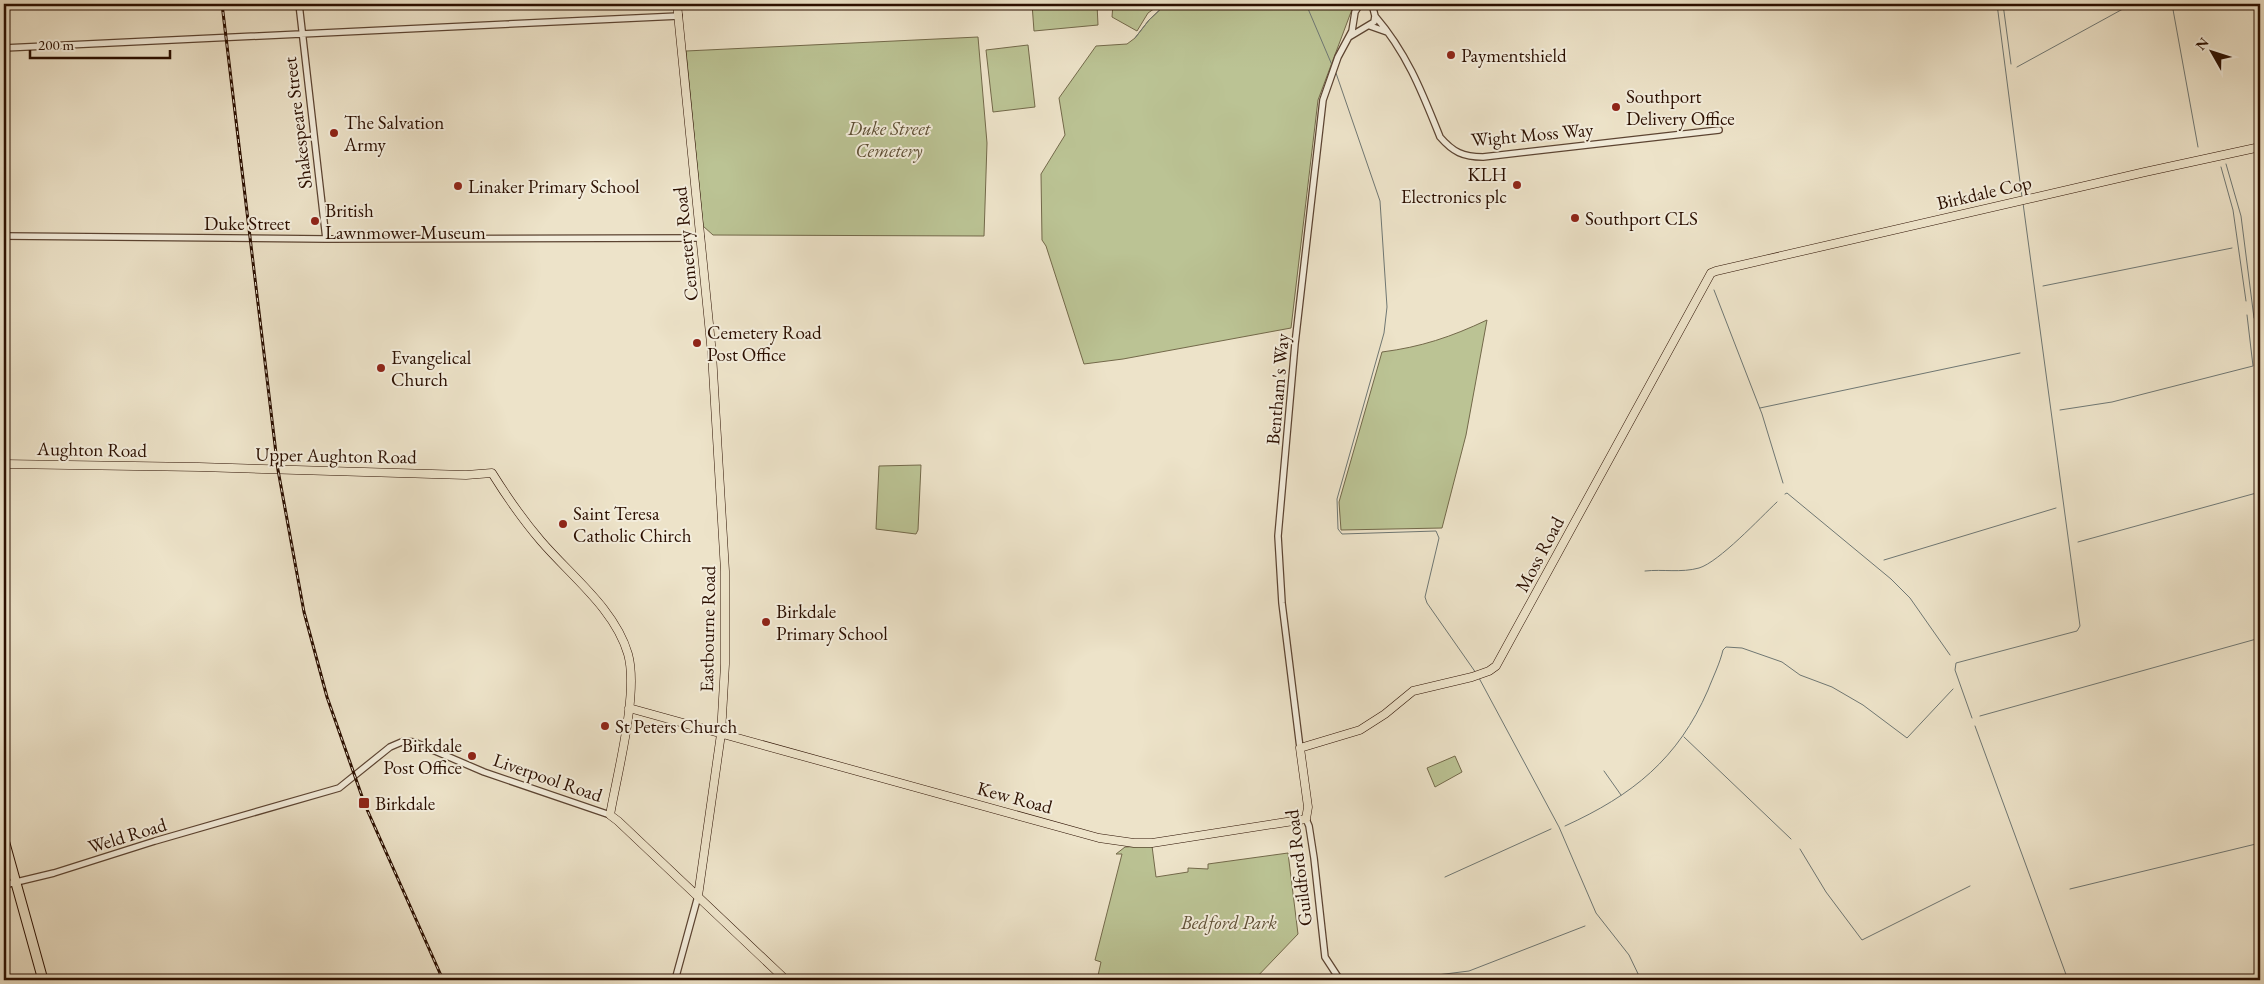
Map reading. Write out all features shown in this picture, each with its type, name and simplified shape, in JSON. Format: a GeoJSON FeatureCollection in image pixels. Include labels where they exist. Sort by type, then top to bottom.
{"type":"FeatureCollection","features":[{"type":"Feature","properties":{"kind":"highway"},"geometry":{"type":"LineString","coordinates":[[4,840],[43,980]]}},
{"type":"Feature","properties":{"kind":"main road","name":"Cemetery Road"},"geometry":{"type":"LineString","coordinates":[[677,4],[701,238],[721,481]]}},
{"type":"Feature","properties":{"kind":"main road","name":"Birkdale Cop"},"geometry":{"type":"LineString","coordinates":[[1716,270],[2260,147]]}},
{"type":"Feature","properties":{"kind":"main road","name":"Moss Road"},"geometry":{"type":"LineString","coordinates":[[1300,748],[1360,730],[1385,714],[1413,691],[1489,671],[1499,662],[1708,278],[1716,270]]}},
{"type":"Feature","properties":{"kind":"main road","name":"Aughton Road"},"geometry":{"type":"LineString","coordinates":[[4,464],[180,467]]}},
{"type":"Feature","properties":{"kind":"main road","name":"Upper Aughton Road"},"geometry":{"type":"LineString","coordinates":[[180,467],[466,475],[492,474],[541,540],[602,607],[618,631],[628,656],[629,708]]}},
{"type":"Feature","properties":{"kind":"main road","name":"Eastbourne Road"},"geometry":{"type":"LineString","coordinates":[[698,896],[721,734],[725,664],[725,571],[721,481]]}},
{"type":"Feature","properties":{"kind":"main road","name":"Kew Road"},"geometry":{"type":"LineString","coordinates":[[629,708],[1099,838],[1117,841],[1152,842],[1306,819]]}},
{"type":"Feature","properties":{"kind":"main road"},"geometry":{"type":"LineString","coordinates":[[610,816],[629,708]]}},
{"type":"Feature","properties":{"kind":"main road","name":"Guildford Road"},"geometry":{"type":"LineString","coordinates":[[1300,748],[1308,806],[1306,819]]}},
{"type":"Feature","properties":{"kind":"main road","name":"Liverpool Road"},"geometry":{"type":"LineString","coordinates":[[610,816],[618,821],[786,980]]}},
{"type":"Feature","properties":{"kind":"street","name":"Shakespeare Street"},"geometry":{"type":"LineString","coordinates":[[299,4],[326,239]]}},
{"type":"Feature","properties":{"kind":"street"},"geometry":{"type":"LineString","coordinates":[[1349,37],[1368,27],[1374,22],[1373,10],[1363,6],[1358,7],[1355,20],[1358,25],[1368,27],[1389,33]]}},
{"type":"Feature","properties":{"kind":"street","name":"Wight Moss Way"},"geometry":{"type":"LineString","coordinates":[[1373,10],[1410,64],[1440,137],[1460,155],[1483,157],[1719,130]]}},
{"type":"Feature","properties":{"kind":"street"},"geometry":{"type":"LineString","coordinates":[[4,48],[679,16]]}},
{"type":"Feature","properties":{"kind":"street","name":"Bentham's Way"},"geometry":{"type":"LineString","coordinates":[[1300,748],[1282,603],[1278,536],[1295,344],[1323,100],[1335,65],[1355,20]]}},
{"type":"Feature","properties":{"kind":"street","name":"Duke Street"},"geometry":{"type":"LineString","coordinates":[[4,236],[326,239],[701,238]]}},
{"type":"Feature","properties":{"kind":"street","name":"Liverpool Road"},"geometry":{"type":"LineString","coordinates":[[259,812],[338,788],[390,747],[404,741],[414,742],[484,772],[610,816]]}},
{"type":"Feature","properties":{"kind":"street","name":"Weld Road"},"geometry":{"type":"LineString","coordinates":[[4,885],[54,873],[155,841],[259,812]]}},
{"type":"Feature","properties":{"kind":"street","name":"Guildford Road"},"geometry":{"type":"LineString","coordinates":[[1306,819],[1310,826],[1326,957],[1340,980]]}},
{"type":"Feature","properties":{"kind":"street"},"geometry":{"type":"LineString","coordinates":[[675,980],[698,896]]}},
{"type":"Feature","properties":{"kind":"green space"},"geometry":{"type":"Polygon","coordinates":[[[1032,4],[1097,4],[1098,25],[1034,31],[1032,4]]]}},
{"type":"Feature","properties":{"kind":"green space"},"geometry":{"type":"Polygon","coordinates":[[[1113,4],[1161,4],[1148,13],[1137,31],[1112,17],[1113,4]]]}},
{"type":"Feature","properties":{"kind":"green space"},"geometry":{"type":"Polygon","coordinates":[[[1166,4],[1354,4],[1318,100],[1291,328],[1123,359],[1084,364],[1046,246],[1042,240],[1041,174],[1065,135],[1059,98],[1096,46],[1127,44],[1135,38],[1149,20],[1166,4]]]}},
{"type":"Feature","properties":{"kind":"green space","name":"Duke Street Cemetery"},"geometry":{"type":"Polygon","coordinates":[[[978,37],[987,143],[984,236],[713,235],[703,226],[686,51],[978,37]]]}},
{"type":"Feature","properties":{"kind":"green space"},"geometry":{"type":"Polygon","coordinates":[[[1028,45],[1035,107],[993,112],[986,50],[1028,45]]]}},
{"type":"Feature","properties":{"kind":"green space"},"geometry":{"type":"Polygon","coordinates":[[[1487,320],[1466,435],[1442,528],[1341,530],[1339,502],[1382,352],[1436,341],[1487,320]]]}},
{"type":"Feature","properties":{"kind":"green space"},"geometry":{"type":"Polygon","coordinates":[[[921,465],[918,530],[916,534],[876,529],[879,466],[921,465]]]}},
{"type":"Feature","properties":{"kind":"green space"},"geometry":{"type":"Polygon","coordinates":[[[1455,756],[1462,772],[1435,787],[1427,768],[1455,756]]]}},
{"type":"Feature","properties":{"kind":"green space","name":"Bedford Park"},"geometry":{"type":"Polygon","coordinates":[[[1152,846],[1156,877],[1188,872],[1188,868],[1208,869],[1208,864],[1288,853],[1298,934],[1254,980],[1097,980],[1101,962],[1095,960],[1122,854],[1116,854],[1125,847],[1152,846]]]}},
{"type":"Feature","properties":{"kind":"waterway"},"geometry":{"type":"LineString","coordinates":[[1135,38],[1149,20],[1166,4]]}},
{"type":"Feature","properties":{"kind":"waterway"},"geometry":{"type":"LineString","coordinates":[[1306,4],[1332,65]]}},
{"type":"Feature","properties":{"kind":"waterway"},"geometry":{"type":"LineString","coordinates":[[1997,4],[2022,197]]}},
{"type":"Feature","properties":{"kind":"waterway"},"geometry":{"type":"LineString","coordinates":[[2003,4],[2011,64]]}},
{"type":"Feature","properties":{"kind":"waterway"},"geometry":{"type":"LineString","coordinates":[[2017,67],[2132,4]]}},
{"type":"Feature","properties":{"kind":"waterway"},"geometry":{"type":"LineString","coordinates":[[2172,4],[2198,147]]}},
{"type":"Feature","properties":{"kind":"waterway"},"geometry":{"type":"LineString","coordinates":[[1336,73],[1380,201],[1387,307],[1384,333],[1337,499],[1338,529],[1342,534],[1436,531],[1439,538],[1425,597],[1427,603],[1476,673]]}},
{"type":"Feature","properties":{"kind":"waterway"},"geometry":{"type":"LineString","coordinates":[[2226,164],[2241,216],[2254,318]]}},
{"type":"Feature","properties":{"kind":"waterway"},"geometry":{"type":"LineString","coordinates":[[2221,167],[2233,210],[2246,301]]}},
{"type":"Feature","properties":{"kind":"waterway"},"geometry":{"type":"LineString","coordinates":[[1972,718],[1955,670],[1956,663],[2077,631],[2080,626],[2023,203]]}},
{"type":"Feature","properties":{"kind":"waterway"},"geometry":{"type":"LineString","coordinates":[[2043,286],[2232,248]]}},
{"type":"Feature","properties":{"kind":"waterway"},"geometry":{"type":"LineString","coordinates":[[1714,290],[1762,414],[1783,483]]}},
{"type":"Feature","properties":{"kind":"waterway"},"geometry":{"type":"LineString","coordinates":[[2060,410],[2112,402],[2253,366],[2247,315]]}},
{"type":"Feature","properties":{"kind":"waterway"},"geometry":{"type":"LineString","coordinates":[[2256,334],[2260,369]]}},
{"type":"Feature","properties":{"kind":"waterway"},"geometry":{"type":"LineString","coordinates":[[1760,408],[2020,353]]}},
{"type":"Feature","properties":{"kind":"waterway"},"geometry":{"type":"LineString","coordinates":[[2078,542],[2260,492]]}},
{"type":"Feature","properties":{"kind":"waterway"},"geometry":{"type":"LineString","coordinates":[[1785,494],[1787,493],[1891,579],[1910,598],[1950,655]]}},
{"type":"Feature","properties":{"kind":"waterway"},"geometry":{"type":"LineString","coordinates":[[1645,571],[1686,570],[1699,568],[1707,564],[1728,549],[1777,502]]}},
{"type":"Feature","properties":{"kind":"waterway"},"geometry":{"type":"LineString","coordinates":[[1884,560],[2056,508]]}},
{"type":"Feature","properties":{"kind":"waterway"},"geometry":{"type":"LineString","coordinates":[[1980,716],[2260,638]]}},
{"type":"Feature","properties":{"kind":"waterway"},"geometry":{"type":"LineString","coordinates":[[1565,826],[1632,788],[1668,755],[1683,736],[1696,714],[1708,690],[1723,650],[1726,647],[1742,648],[1782,662],[1800,675],[1832,687],[1863,705],[1907,738],[1953,689]]}},
{"type":"Feature","properties":{"kind":"waterway"},"geometry":{"type":"LineString","coordinates":[[1479,678],[1559,827],[1596,913],[1629,955],[1641,980]]}},
{"type":"Feature","properties":{"kind":"waterway"},"geometry":{"type":"LineString","coordinates":[[1975,726],[2068,980]]}},
{"type":"Feature","properties":{"kind":"waterway"},"geometry":{"type":"LineString","coordinates":[[1684,737],[1791,839]]}},
{"type":"Feature","properties":{"kind":"waterway"},"geometry":{"type":"LineString","coordinates":[[1604,771],[1621,795]]}},
{"type":"Feature","properties":{"kind":"waterway"},"geometry":{"type":"LineString","coordinates":[[1445,877],[1551,829]]}},
{"type":"Feature","properties":{"kind":"waterway"},"geometry":{"type":"LineString","coordinates":[[2070,889],[2260,843]]}},
{"type":"Feature","properties":{"kind":"waterway"},"geometry":{"type":"LineString","coordinates":[[1800,849],[1826,892],[1862,940],[1970,886]]}},
{"type":"Feature","properties":{"kind":"waterway"},"geometry":{"type":"LineString","coordinates":[[1437,975],[1469,971],[1585,926]]}},
{"type":"Feature","properties":{"kind":"railway"},"geometry":{"type":"LineString","coordinates":[[222,4],[278,470],[304,612],[327,697],[365,805],[443,980]]}},
{"type":"Feature","properties":{"kind":"place","name":"Paymentshield"},"geometry":{"type":"Point","coordinates":[1451,55]}},
{"type":"Feature","properties":{"kind":"place","name":"Southport Delivery Office"},"geometry":{"type":"Point","coordinates":[1616,107]}},
{"type":"Feature","properties":{"kind":"place","name":"The Salvation Army"},"geometry":{"type":"Point","coordinates":[334,133]}},
{"type":"Feature","properties":{"kind":"place","name":"KLH Electronics plc"},"geometry":{"type":"Point","coordinates":[1517,185]}},
{"type":"Feature","properties":{"kind":"place","name":"Linaker Primary School"},"geometry":{"type":"Point","coordinates":[458,186]}},
{"type":"Feature","properties":{"kind":"place","name":"Southport CLS"},"geometry":{"type":"Point","coordinates":[1575,218]}},
{"type":"Feature","properties":{"kind":"place","name":"British Lawnmower Museum"},"geometry":{"type":"Point","coordinates":[315,221]}},
{"type":"Feature","properties":{"kind":"place","name":"Cemetery Road Post Office"},"geometry":{"type":"Point","coordinates":[697,343]}},
{"type":"Feature","properties":{"kind":"place","name":"Evangelical Church"},"geometry":{"type":"Point","coordinates":[381,368]}},
{"type":"Feature","properties":{"kind":"place","name":"Saint Teresa Catholic Chirch"},"geometry":{"type":"Point","coordinates":[563,524]}},
{"type":"Feature","properties":{"kind":"place","name":"Birkdale Primary School"},"geometry":{"type":"Point","coordinates":[766,622]}},
{"type":"Feature","properties":{"kind":"place","name":"St Peters Church"},"geometry":{"type":"Point","coordinates":[605,726]}},
{"type":"Feature","properties":{"kind":"place","name":"Birkdale Post Office"},"geometry":{"type":"Point","coordinates":[472,756]}},
{"type":"Feature","properties":{"kind":"place","name":"Birkdale"},"geometry":{"type":"Point","coordinates":[364,803]}}]}
